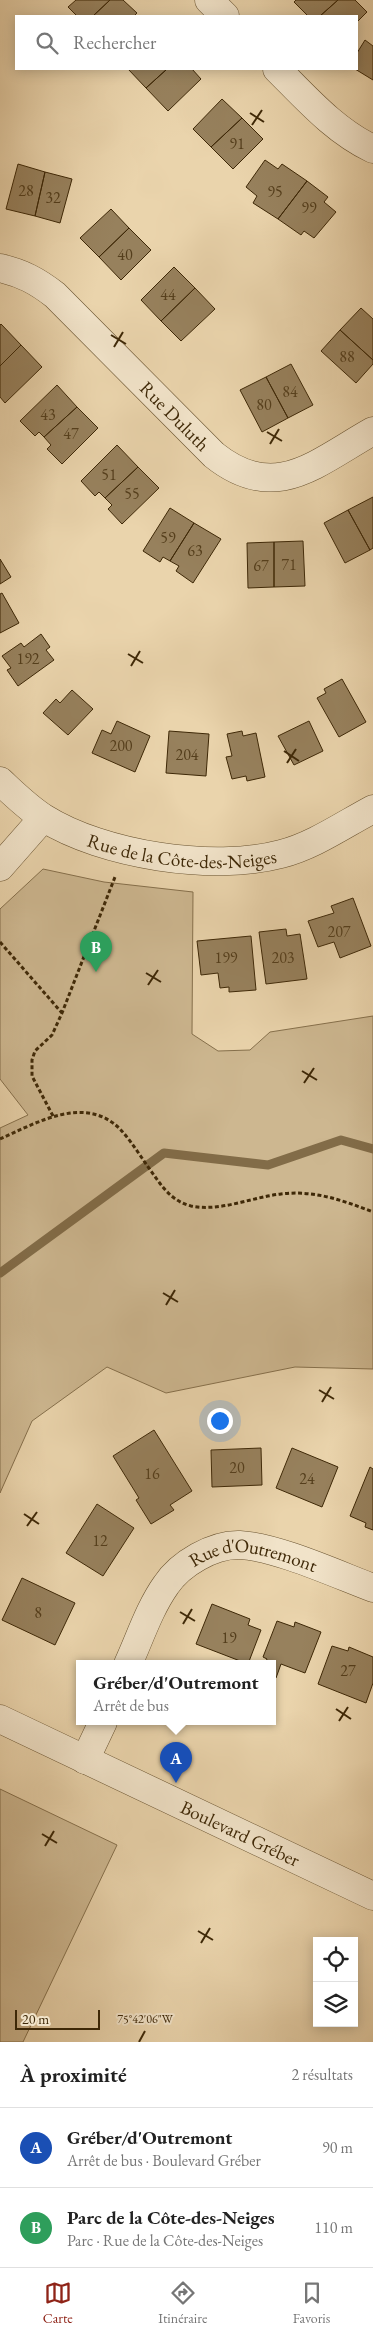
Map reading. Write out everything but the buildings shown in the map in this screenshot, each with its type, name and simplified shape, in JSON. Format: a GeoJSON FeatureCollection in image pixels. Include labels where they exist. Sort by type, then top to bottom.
{"type":"FeatureCollection","features":[{"type":"Feature","properties":{"kind":"street"},"geometry":{"type":"LineString","coordinates":[[209,0],[224,15]]}},
{"type":"Feature","properties":{"kind":"street"},"geometry":{"type":"LineString","coordinates":[[278,70],[335,125],[358,142],[373,149]]}},
{"type":"Feature","properties":{"kind":"street","name":"Rue Duluth"},"geometry":{"type":"LineString","coordinates":[[0,268],[20,272],[37,281],[55,295],[214,455],[229,467],[245,475],[263,479],[297,473],[373,431]]}},
{"type":"Feature","properties":{"kind":"street","name":"Rue de la Côte-des-Neiges"},"geometry":{"type":"LineString","coordinates":[[0,781],[43,818],[92,841],[127,851],[192,860],[226,860],[281,854],[305,846],[373,809]]}},
{"type":"Feature","properties":{"kind":"street"},"geometry":{"type":"LineString","coordinates":[[0,867],[43,818]]}},
{"type":"Feature","properties":{"kind":"street","name":"Rue d'Outremont"},"geometry":{"type":"LineString","coordinates":[[130,1660],[166,1585],[181,1569],[220,1547],[239,1545],[263,1548],[373,1588]]}},
{"type":"Feature","properties":{"kind":"street","name":"Boulevard Gréber"},"geometry":{"type":"LineString","coordinates":[[0,1719],[373,1896]]}},
{"type":"Feature","properties":{"kind":"street"},"geometry":{"type":"LineString","coordinates":[[85,1760],[102,1725]]}},
{"type":"Feature","properties":{"kind":"path"},"geometry":{"type":"LineString","coordinates":[[53,1116],[32,1076],[32,1060],[36,1051],[52,1035],[62,1013],[115,877]]}},
{"type":"Feature","properties":{"kind":"path"},"geometry":{"type":"LineString","coordinates":[[0,942],[62,1013]]}},
{"type":"Feature","properties":{"kind":"path"},"geometry":{"type":"LineString","coordinates":[[0,1139],[53,1116],[84,1112],[99,1116],[119,1128],[164,1189],[175,1199],[192,1206],[223,1206],[279,1194],[305,1192],[346,1201],[373,1212]]}},
{"type":"Feature","properties":{"kind":"shaded area"},"geometry":{"type":"Polygon","coordinates":[[[43,869],[104,882],[193,892],[192,1034],[218,1051],[250,1050],[270,1032],[373,1016],[373,1369],[295,1367],[166,1393],[107,1367],[32,1421],[0,1493],[0,1128],[28,1115],[0,1079],[0,909],[43,869]]]}},
{"type":"Feature","properties":{"kind":"shaded area"},"geometry":{"type":"Polygon","coordinates":[[[0,1789],[117,1845],[23,2042],[0,2042],[0,1789]]]}},
{"type":"Feature","properties":{"kind":"waterway"},"geometry":{"type":"LineString","coordinates":[[0,1273],[164,1153],[268,1165],[341,1140],[373,1149]]}},
{"type":"Feature","properties":{"kind":"place","name":"Parc de la Côte-des-Neiges"},"geometry":{"type":"Point","coordinates":[96,972]}},
{"type":"Feature","properties":{"kind":"place","name":"Gréber/d'Outremont"},"geometry":{"type":"Point","coordinates":[176,1783]}}]}
